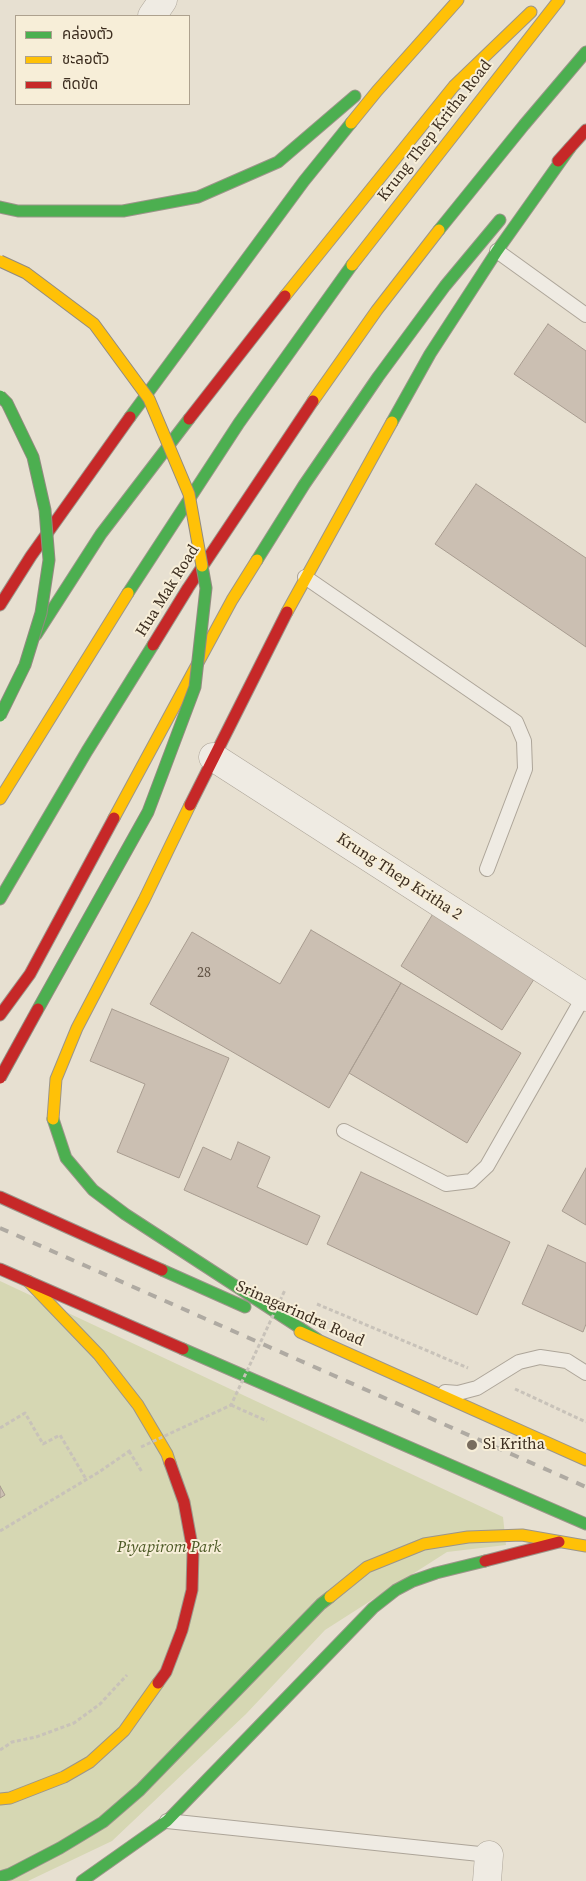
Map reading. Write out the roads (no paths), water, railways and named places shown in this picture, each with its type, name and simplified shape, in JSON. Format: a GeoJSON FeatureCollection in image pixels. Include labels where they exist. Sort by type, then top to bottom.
{"type":"FeatureCollection","features":[{"type":"Feature","properties":{"kind":"main road"},"geometry":{"type":"LineString","coordinates":[[0,207],[18,211],[123,211],[198,197],[278,162],[336,114],[458,0]]}},
{"type":"Feature","properties":{"kind":"main road"},"geometry":{"type":"LineString","coordinates":[[0,605],[31,556],[175,353],[304,181],[376,91],[458,0]]}},
{"type":"Feature","properties":{"kind":"main road","name":"Krung Thep Kritha Road"},"geometry":{"type":"LineString","coordinates":[[338,282],[559,0]]}},
{"type":"Feature","properties":{"kind":"main road"},"geometry":{"type":"LineString","coordinates":[[0,690],[101,534],[230,365],[454,86],[537,7]]}},
{"type":"Feature","properties":{"kind":"main road","name":"Hua Mak Road"},"geometry":{"type":"LineString","coordinates":[[0,899],[87,751],[188,588],[287,437],[377,310],[476,184],[586,52]]}},
{"type":"Feature","properties":{"kind":"main road"},"geometry":{"type":"LineString","coordinates":[[0,1015],[30,974],[232,600],[283,518],[378,377],[445,286],[513,206],[586,130]]}},
{"type":"Feature","properties":{"kind":"main road"},"geometry":{"type":"LineString","coordinates":[[317,1339],[125,1214],[93,1190],[66,1158],[52,1121],[56,1079],[76,1028],[144,900],[213,757],[306,577],[430,354],[497,251],[570,148]]}},
{"type":"Feature","properties":{"kind":"main road"},"geometry":{"type":"LineString","coordinates":[[0,261],[26,273],[94,324],[149,399],[189,494],[206,588],[195,687],[148,812],[0,1078]]}},
{"type":"Feature","properties":{"kind":"main road","name":"Hua Mak Road"},"geometry":{"type":"LineString","coordinates":[[0,799],[150,558],[239,423],[338,282]]}},
{"type":"Feature","properties":{"kind":"main road"},"geometry":{"type":"LineString","coordinates":[[0,396],[7,403],[33,457],[45,510],[49,560],[41,612],[28,656],[0,716]]}},
{"type":"Feature","properties":{"kind":"main road","name":"Srinagarindra Road"},"geometry":{"type":"LineString","coordinates":[[0,1197],[586,1460]]}},
{"type":"Feature","properties":{"kind":"main road"},"geometry":{"type":"LineString","coordinates":[[0,1269],[586,1524]]}},
{"type":"Feature","properties":{"kind":"main road"},"geometry":{"type":"LineString","coordinates":[[0,1799],[10,1798],[64,1777],[90,1762],[124,1731],[166,1672],[182,1630],[192,1590],[192,1551],[184,1502],[167,1454],[138,1405],[99,1355],[28,1281]]}},
{"type":"Feature","properties":{"kind":"main road"},"geometry":{"type":"LineString","coordinates":[[0,1877],[10,1874],[60,1848],[103,1822],[146,1783],[321,1604],[367,1567],[424,1544],[468,1537],[522,1534],[586,1546]]}},
{"type":"Feature","properties":{"kind":"main road"},"geometry":{"type":"LineString","coordinates":[[82,1881],[168,1821],[373,1608],[396,1590],[413,1581],[436,1573],[559,1542]]}},
{"type":"Feature","properties":{"kind":"street"},"geometry":{"type":"LineString","coordinates":[[153,15],[163,0]]}},
{"type":"Feature","properties":{"kind":"street","name":"Krung Thep Kritha 2"},"geometry":{"type":"LineString","coordinates":[[213,757],[585,996]]}},
{"type":"Feature","properties":{"kind":"lane"},"geometry":{"type":"LineString","coordinates":[[497,251],[586,315]]}},
{"type":"Feature","properties":{"kind":"lane"},"geometry":{"type":"LineString","coordinates":[[306,577],[516,722],[524,741],[525,769],[487,869]]}},
{"type":"Feature","properties":{"kind":"lane"},"geometry":{"type":"LineString","coordinates":[[344,1131],[446,1184],[471,1181],[487,1166],[585,996]]}},
{"type":"Feature","properties":{"kind":"lane"},"geometry":{"type":"LineString","coordinates":[[427,1390],[458,1393],[477,1388],[519,1362],[540,1357],[567,1361],[586,1373]]}},
{"type":"Feature","properties":{"kind":"lane"},"geometry":{"type":"LineString","coordinates":[[168,1821],[488,1868]]}},
{"type":"Feature","properties":{"kind":"railway"},"geometry":{"type":"LineString","coordinates":[[0,1228],[586,1487]]}},
{"type":"Feature","properties":{"kind":"place","name":"Si Kritha"},"geometry":{"type":"Point","coordinates":[472,1445]}},
{"type":"Feature","properties":{"kind":"park label","name":"Piyapirom Park"},"geometry":{"type":"Point","coordinates":[169,1548]}}]}
